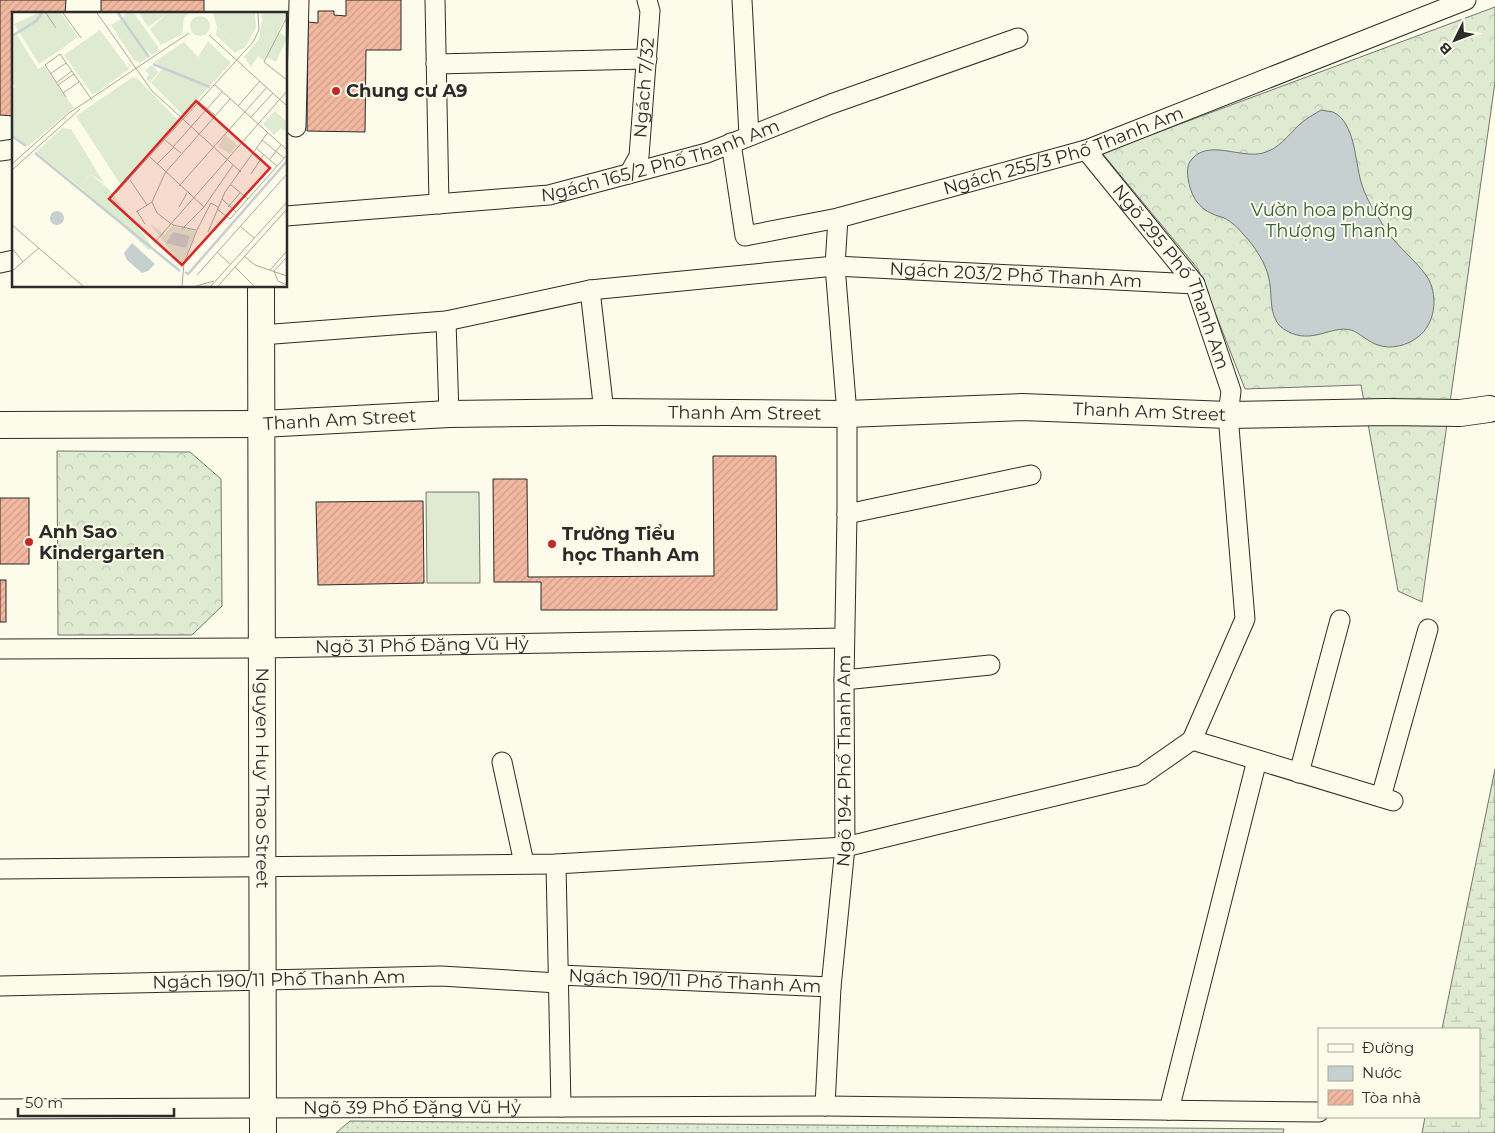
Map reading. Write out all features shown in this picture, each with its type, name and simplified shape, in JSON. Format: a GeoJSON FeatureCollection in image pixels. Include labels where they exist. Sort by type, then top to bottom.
{"type":"FeatureCollection","features":[{"type":"Feature","properties":{"kind":"street"},"geometry":{"type":"LineString","coordinates":[[296,127],[299,0]]}},
{"type":"Feature","properties":{"kind":"street"},"geometry":{"type":"LineString","coordinates":[[435,0],[439,204]]}},
{"type":"Feature","properties":{"kind":"street","name":"Ngách 7/32"},"geometry":{"type":"LineString","coordinates":[[628,174],[639,156],[650,11],[647,0]]}},
{"type":"Feature","properties":{"kind":"street"},"geometry":{"type":"LineString","coordinates":[[742,0],[749,136]]}},
{"type":"Feature","properties":{"kind":"street","name":"Ngách 255/3 Phố Thanh Am"},"geometry":{"type":"LineString","coordinates":[[731,143],[745,236],[838,218],[1086,150],[1462,2]]}},
{"type":"Feature","properties":{"kind":"street","name":"Ngách 165/2 Phố Thanh Am"},"geometry":{"type":"LineString","coordinates":[[288,216],[549,195],[707,153],[831,104],[1018,38]]}},
{"type":"Feature","properties":{"kind":"street"},"geometry":{"type":"LineString","coordinates":[[436,64],[647,59]]}},
{"type":"Feature","properties":{"kind":"street","name":"Ngõ 295 Phố Thanh Am"},"geometry":{"type":"LineString","coordinates":[[1086,150],[1195,284],[1231,391],[1228,415],[1245,619],[1192,740]]}},
{"type":"Feature","properties":{"kind":"street","name":"Ngõ 194 Phố Thanh Am"},"geometry":{"type":"LineString","coordinates":[[825,1106],[832,987],[845,847],[844,638],[847,414],[835,266],[838,218]]}},
{"type":"Feature","properties":{"kind":"street","name":"Ngách 203/2 Phố Thanh Am"},"geometry":{"type":"LineString","coordinates":[[261,335],[446,321],[590,290],[835,266],[1195,284]]}},
{"type":"Feature","properties":{"kind":"street","name":"Nguyen Huy Thao Street"},"geometry":{"type":"LineString","coordinates":[[261,288],[263,1120]]}},
{"type":"Feature","properties":{"kind":"street"},"geometry":{"type":"LineString","coordinates":[[590,290],[604,412]]}},
{"type":"Feature","properties":{"kind":"street"},"geometry":{"type":"LineString","coordinates":[[446,321],[449,414]]}},
{"type":"Feature","properties":{"kind":"street","name":"Thanh Am Street"},"geometry":{"type":"LineString","coordinates":[[0,425],[262,424],[449,414],[604,412],[847,414],[1022,407],[1228,415],[1384,412],[1460,413],[1489,409]]}},
{"type":"Feature","properties":{"kind":"street"},"geometry":{"type":"LineString","coordinates":[[847,514],[1031,475]]}},
{"type":"Feature","properties":{"kind":"street"},"geometry":{"type":"LineString","coordinates":[[1299,773],[1340,620]]}},
{"type":"Feature","properties":{"kind":"street"},"geometry":{"type":"LineString","coordinates":[[0,869],[556,864],[845,847],[1142,775],[1192,740],[1387,799],[1428,629]]}},
{"type":"Feature","properties":{"kind":"street","name":"Ngõ 31 Phố Đặng Vũ Hỷ"},"geometry":{"type":"LineString","coordinates":[[0,649],[262,648],[844,638]]}},
{"type":"Feature","properties":{"kind":"street"},"geometry":{"type":"LineString","coordinates":[[844,680],[990,666]]}},
{"type":"Feature","properties":{"kind":"street"},"geometry":{"type":"LineString","coordinates":[[1169,1110],[1257,760]]}},
{"type":"Feature","properties":{"kind":"street"},"geometry":{"type":"LineString","coordinates":[[502,762],[524,863]]}},
{"type":"Feature","properties":{"kind":"street"},"geometry":{"type":"LineString","coordinates":[[556,864],[561,1107]]}},
{"type":"Feature","properties":{"kind":"street","name":"Ngách 190/11 Phố Thanh Am"},"geometry":{"type":"LineString","coordinates":[[0,986],[441,976],[832,987]]}},
{"type":"Feature","properties":{"kind":"street","name":"Ngõ 39 Phố Đặng Vũ Hỷ"},"geometry":{"type":"LineString","coordinates":[[0,1109],[263,1120],[561,1107],[825,1106],[1318,1112]]}},
{"type":"Feature","properties":{"kind":"green space","name":"Vườn hoa phường Thượng Thanh"},"geometry":{"type":"Polygon","coordinates":[[[1495,7],[1495,82],[1422,602],[1398,591],[1361,385],[1245,389],[1198,269],[1102,153],[1495,7]]]}},
{"type":"Feature","properties":{"kind":"green space"},"geometry":{"type":"Polygon","coordinates":[[[57,451],[190,452],[221,479],[222,606],[192,635],[58,635],[57,451]]]}},
{"type":"Feature","properties":{"kind":"green space"},"geometry":{"type":"Polygon","coordinates":[[[426,492],[479,492],[480,583],[427,583],[426,492]]]}},
{"type":"Feature","properties":{"kind":"green space"},"geometry":{"type":"Polygon","coordinates":[[[1495,769],[1495,1133],[1422,1133],[1425,1118],[1480,1118],[1480,1028],[1442,1028],[1495,769]]]}},
{"type":"Feature","properties":{"kind":"green space"},"geometry":{"type":"Polygon","coordinates":[[[350,1121],[1284,1129],[1283,1133],[336,1133],[350,1121]]]}},
{"type":"Feature","properties":{"kind":"water"},"geometry":{"type":"Polygon","coordinates":[[[1321,110],[1333,112],[1346,124],[1353,143],[1361,182],[1372,207],[1389,235],[1422,270],[1432,287],[1434,303],[1428,325],[1418,337],[1404,344],[1388,347],[1374,344],[1358,333],[1344,329],[1305,336],[1296,335],[1281,327],[1276,321],[1272,308],[1268,273],[1256,250],[1227,219],[1214,215],[1203,208],[1195,199],[1190,189],[1188,166],[1190,161],[1199,153],[1207,150],[1245,154],[1269,151],[1304,121],[1321,110]]]}},
{"type":"Feature","properties":{"kind":"building"},"geometry":{"type":"Polygon","coordinates":[[[0,0],[66,0],[65,12],[12,12],[12,116],[0,115],[0,0]]]}},
{"type":"Feature","properties":{"kind":"building"},"geometry":{"type":"Polygon","coordinates":[[[101,0],[204,0],[204,12],[101,12],[101,0]]]}},
{"type":"Feature","properties":{"kind":"building","name":"Chung cư A9"},"geometry":{"type":"Polygon","coordinates":[[[346,0],[401,0],[401,50],[366,50],[365,132],[307,131],[308,22],[318,23],[318,11],[334,11],[334,15],[346,16],[346,0]]]}},
{"type":"Feature","properties":{"kind":"building"},"geometry":{"type":"Polygon","coordinates":[[[713,456],[776,456],[777,610],[541,610],[541,582],[494,582],[493,479],[527,479],[528,577],[714,576],[713,456]]]}},
{"type":"Feature","properties":{"kind":"building"},"geometry":{"type":"Polygon","coordinates":[[[0,498],[29,498],[29,564],[0,564],[0,498]]]}},
{"type":"Feature","properties":{"kind":"building"},"geometry":{"type":"Polygon","coordinates":[[[423,501],[424,583],[318,585],[316,502],[423,501]]]}},
{"type":"Feature","properties":{"kind":"building"},"geometry":{"type":"Polygon","coordinates":[[[0,580],[6,580],[6,622],[0,622],[0,580]]]}},
{"type":"Feature","properties":{"kind":"place","name":"Chung cư A9"},"geometry":{"type":"Point","coordinates":[336,91]}},
{"type":"Feature","properties":{"kind":"place","name":"Anh Sao Kindergarten"},"geometry":{"type":"Point","coordinates":[29,542]}},
{"type":"Feature","properties":{"kind":"place","name":"Trường Tiểu học Thanh Am"},"geometry":{"type":"Point","coordinates":[552,544]}}]}
